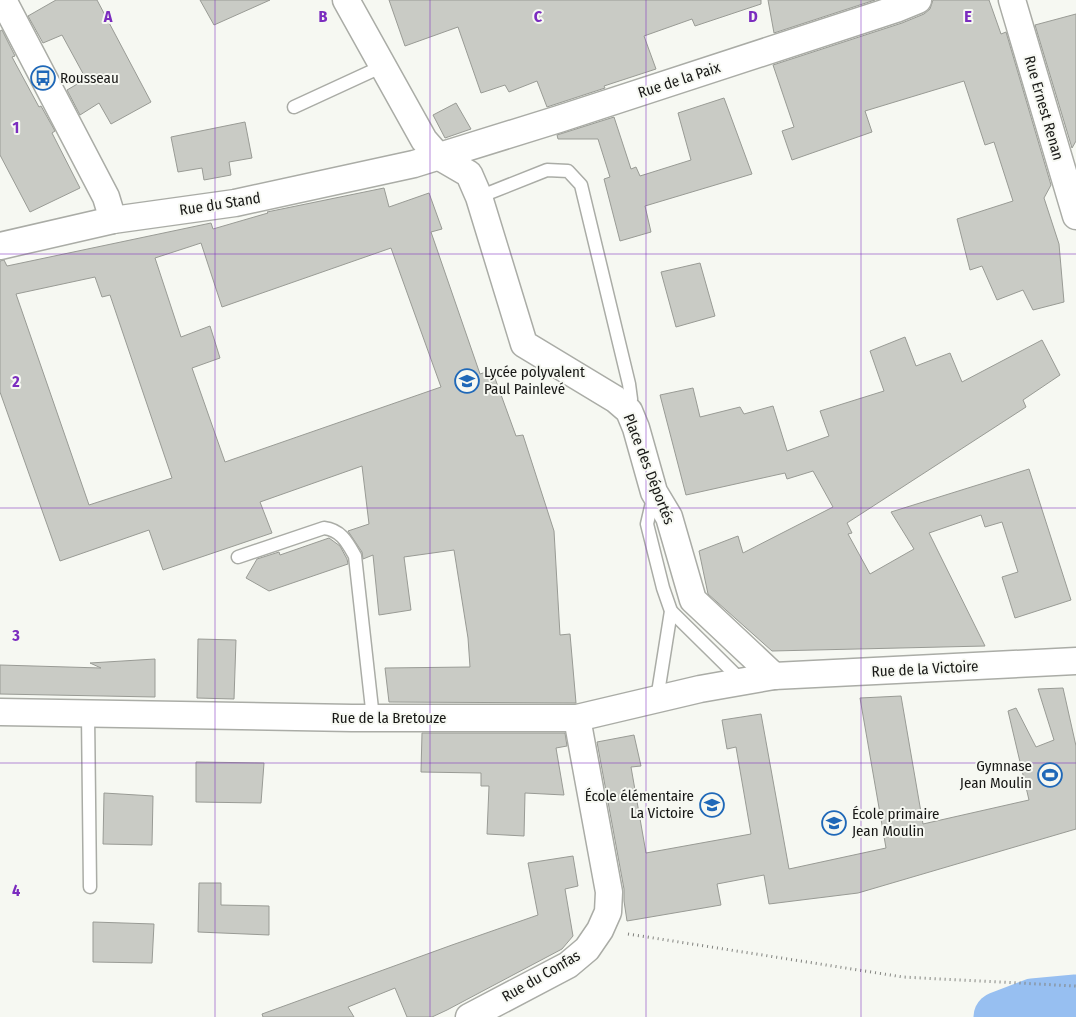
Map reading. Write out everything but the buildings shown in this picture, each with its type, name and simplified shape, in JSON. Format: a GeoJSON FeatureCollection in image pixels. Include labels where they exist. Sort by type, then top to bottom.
{"type":"FeatureCollection","features":[{"type":"Feature","properties":{"kind":"street","name":"Rue de la Paix"},"geometry":{"type":"LineString","coordinates":[[438,156],[559,119],[887,12],[918,0]]}},
{"type":"Feature","properties":{"kind":"street","name":"Rue Ernest Renan"},"geometry":{"type":"LineString","coordinates":[[1012,0],[1076,216]]}},
{"type":"Feature","properties":{"kind":"street","name":"Place des Déportés"},"geometry":{"type":"LineString","coordinates":[[347,1],[424,140],[438,156],[468,174],[479,197],[524,344],[615,399],[629,411],[636,428],[654,492],[669,518],[693,600],[774,676]]}},
{"type":"Feature","properties":{"kind":"street"},"geometry":{"type":"LineString","coordinates":[[8,2],[106,197],[113,220]]}},
{"type":"Feature","properties":{"kind":"street","name":"Rue du Stand"},"geometry":{"type":"LineString","coordinates":[[0,246],[113,220],[235,203],[414,164],[438,156]]}},
{"type":"Feature","properties":{"kind":"street","name":"Rue de la Victoire"},"geometry":{"type":"LineString","coordinates":[[774,676],[1076,661]]}},
{"type":"Feature","properties":{"kind":"street","name":"Rue de la Bretouze"},"geometry":{"type":"LineString","coordinates":[[0,712],[373,718],[577,718],[700,689],[774,676]]}},
{"type":"Feature","properties":{"kind":"street","name":"Rue du Confas"},"geometry":{"type":"LineString","coordinates":[[469,1017],[568,965],[587,949],[600,930],[608,912],[609,892],[577,718]]}},
{"type":"Feature","properties":{"kind":"lane"},"geometry":{"type":"LineString","coordinates":[[294,107],[383,66]]}},
{"type":"Feature","properties":{"kind":"lane"},"geometry":{"type":"LineString","coordinates":[[479,197],[547,170],[568,171],[581,185],[629,384],[631,399],[629,411]]}},
{"type":"Feature","properties":{"kind":"lane"},"geometry":{"type":"LineString","coordinates":[[654,492],[647,524],[663,588],[671,611],[743,682]]}},
{"type":"Feature","properties":{"kind":"lane"},"geometry":{"type":"LineString","coordinates":[[238,557],[324,528],[333,529],[341,534],[355,556],[373,718]]}},
{"type":"Feature","properties":{"kind":"lane"},"geometry":{"type":"LineString","coordinates":[[657,699],[671,611]]}},
{"type":"Feature","properties":{"kind":"lane"},"geometry":{"type":"LineString","coordinates":[[88,714],[90,887]]}},
{"type":"Feature","properties":{"kind":"path"},"geometry":{"type":"LineString","coordinates":[[600,930],[902,977],[1076,986]]}},
{"type":"Feature","properties":{"kind":"green space"},"geometry":{"type":"Polygon","coordinates":[[[1076,1009],[1076,1017],[1018,1017],[1030,1013],[1076,1009]]]}},
{"type":"Feature","properties":{"kind":"waterway"},"geometry":{"type":"LineString","coordinates":[[999,1017],[1033,1004],[1076,1000]]}},
{"type":"Feature","properties":{"kind":"place","name":"Rousseau"},"geometry":{"type":"Point","coordinates":[43,78]}},
{"type":"Feature","properties":{"kind":"place","name":"Lycée polyvalent Paul Painlevé"},"geometry":{"type":"Point","coordinates":[467,381]}},
{"type":"Feature","properties":{"kind":"place","name":"Gymnase Jean Moulin"},"geometry":{"type":"Point","coordinates":[1050,775]}},
{"type":"Feature","properties":{"kind":"place","name":"École élémentaire La Victoire"},"geometry":{"type":"Point","coordinates":[712,805]}},
{"type":"Feature","properties":{"kind":"place","name":"École primaire Jean Moulin"},"geometry":{"type":"Point","coordinates":[834,823]}}]}
